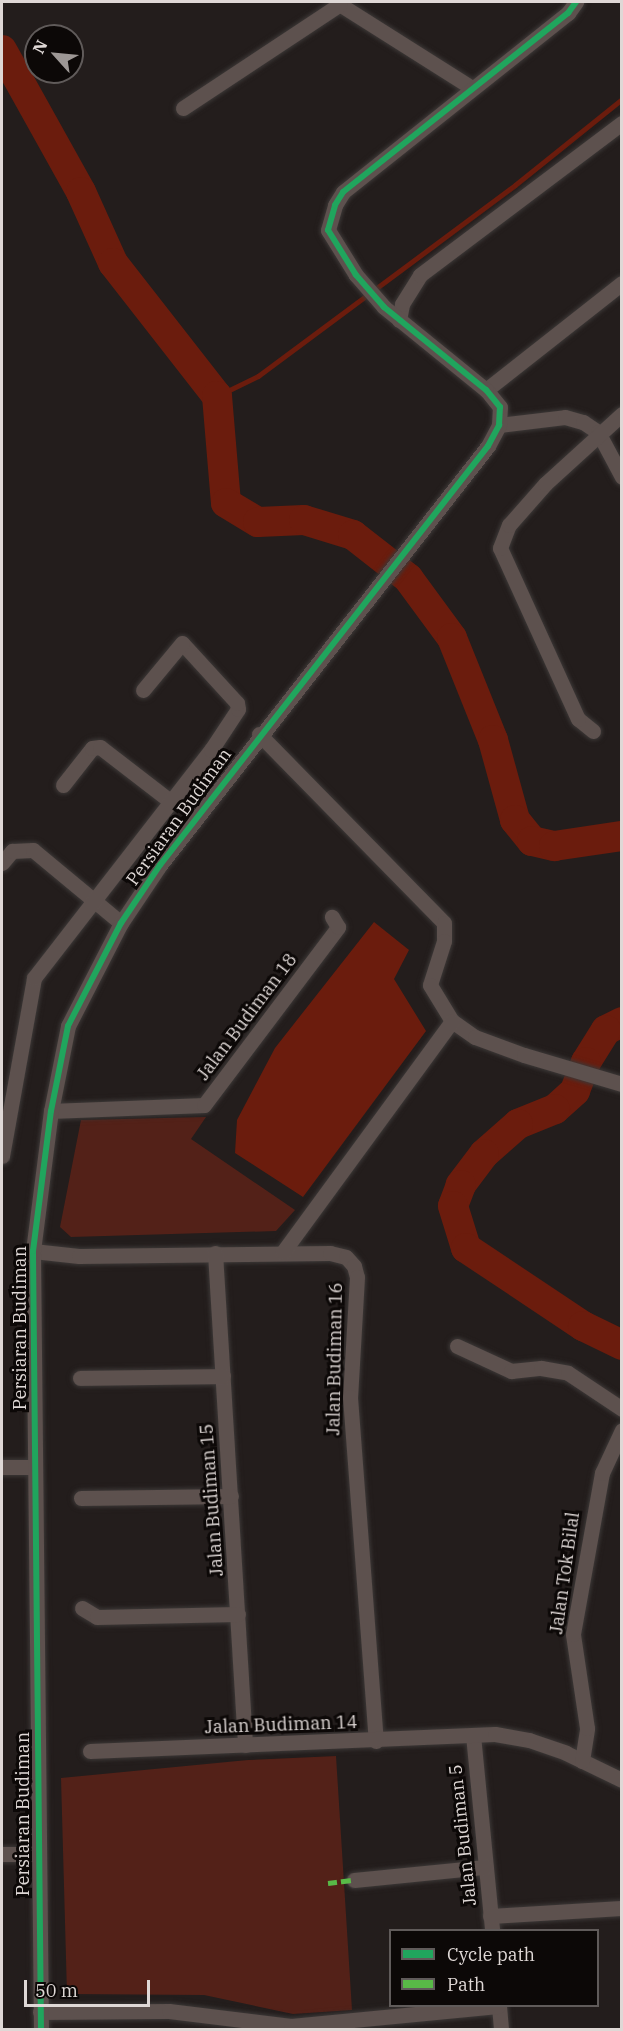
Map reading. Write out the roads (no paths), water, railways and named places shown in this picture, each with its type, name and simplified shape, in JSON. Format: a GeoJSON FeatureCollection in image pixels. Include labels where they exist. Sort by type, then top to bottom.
{"type":"FeatureCollection","features":[{"type":"Feature","properties":{"kind":"street"},"geometry":{"type":"LineString","coordinates":[[576,2],[568,13],[472,88],[338,199],[328,230],[356,275],[384,308],[486,390],[500,407],[499,425],[565,417],[598,432],[621,477]]}},
{"type":"Feature","properties":{"kind":"street"},"geometry":{"type":"LineString","coordinates":[[183,108],[338,3],[472,88]]}},
{"type":"Feature","properties":{"kind":"street"},"geometry":{"type":"LineString","coordinates":[[399,320],[402,304],[420,275],[621,123]]}},
{"type":"Feature","properties":{"kind":"street"},"geometry":{"type":"LineString","coordinates":[[486,390],[621,283]]}},
{"type":"Feature","properties":{"kind":"street"},"geometry":{"type":"LineString","coordinates":[[593,731],[578,719],[500,548],[509,525],[598,432],[621,414]]}},
{"type":"Feature","properties":{"kind":"street","name":"Persiaran Budiman"},"geometry":{"type":"LineString","coordinates":[[41,2030],[37,1854],[33,1251],[51,1111],[69,1026],[122,923],[160,865],[259,734],[488,446],[499,425]]}},
{"type":"Feature","properties":{"kind":"street"},"geometry":{"type":"LineString","coordinates":[[2,1156],[33,978],[93,898],[171,801],[235,714],[237,703],[182,643],[143,690]]}},
{"type":"Feature","properties":{"kind":"street"},"geometry":{"type":"LineString","coordinates":[[259,734],[444,923],[444,941],[430,986],[452,1021],[475,1037],[617,1082]]}},
{"type":"Feature","properties":{"kind":"street"},"geometry":{"type":"LineString","coordinates":[[63,785],[93,748],[100,747],[171,801]]}},
{"type":"Feature","properties":{"kind":"street"},"geometry":{"type":"LineString","coordinates":[[2,863],[12,851],[33,850],[122,923]]}},
{"type":"Feature","properties":{"kind":"street","name":"Jalan Budiman 18"},"geometry":{"type":"LineString","coordinates":[[51,1111],[204,1105],[338,927],[332,917]]}},
{"type":"Feature","properties":{"kind":"street"},"geometry":{"type":"LineString","coordinates":[[283,1252],[452,1021]]}},
{"type":"Feature","properties":{"kind":"street","name":"Jalan Budiman 16"},"geometry":{"type":"LineString","coordinates":[[33,1251],[79,1256],[283,1252],[337,1254],[354,1266],[357,1277],[350,1397],[376,1742]]}},
{"type":"Feature","properties":{"kind":"street","name":"Jalan Budiman 15"},"geometry":{"type":"LineString","coordinates":[[215,1253],[245,1745]]}},
{"type":"Feature","properties":{"kind":"street"},"geometry":{"type":"LineString","coordinates":[[457,1346],[511,1371],[540,1368],[568,1373],[621,1409]]}},
{"type":"Feature","properties":{"kind":"street"},"geometry":{"type":"LineString","coordinates":[[80,1377],[223,1376]]}},
{"type":"Feature","properties":{"kind":"street","name":"Jalan Tok Bilal"},"geometry":{"type":"LineString","coordinates":[[582,1761],[587,1728],[573,1634],[602,1473],[621,1430]]}},
{"type":"Feature","properties":{"kind":"street"},"geometry":{"type":"LineString","coordinates":[[2,1467],[35,1467]]}},
{"type":"Feature","properties":{"kind":"street"},"geometry":{"type":"LineString","coordinates":[[81,1498],[231,1496]]}},
{"type":"Feature","properties":{"kind":"street"},"geometry":{"type":"LineString","coordinates":[[82,1608],[97,1617],[238,1614]]}},
{"type":"Feature","properties":{"kind":"street","name":"Jalan Budiman 14"},"geometry":{"type":"LineString","coordinates":[[90,1751],[376,1742],[473,1735],[529,1740],[582,1761],[621,1780]]}},
{"type":"Feature","properties":{"kind":"street","name":"Jalan Budiman 5"},"geometry":{"type":"LineString","coordinates":[[473,1735],[491,1923]]}},
{"type":"Feature","properties":{"kind":"street"},"geometry":{"type":"LineString","coordinates":[[2,1854],[37,1854]]}},
{"type":"Feature","properties":{"kind":"street"},"geometry":{"type":"LineString","coordinates":[[354,1880],[486,1867]]}},
{"type":"Feature","properties":{"kind":"street"},"geometry":{"type":"LineString","coordinates":[[491,1923],[621,1908]]}},
{"type":"Feature","properties":{"kind":"street"},"geometry":{"type":"LineString","coordinates":[[40,2012],[169,2010],[291,2026],[488,2007]]}},
{"type":"Feature","properties":{"kind":"street"},"geometry":{"type":"LineString","coordinates":[[498,2007],[501,2030]]}},
{"type":"Feature","properties":{"kind":"waterway"},"geometry":{"type":"LineString","coordinates":[[2,50],[81,192],[113,263],[217,396],[226,503],[258,522],[304,520],[353,535],[408,578],[452,638],[493,740],[515,820],[532,841],[554,846],[622,836]]}},
{"type":"Feature","properties":{"kind":"waterway"},"geometry":{"type":"LineString","coordinates":[[217,396],[258,376],[515,185],[622,99]]}},
{"type":"Feature","properties":{"kind":"waterway"},"geometry":{"type":"LineString","coordinates":[[622,1022],[606,1030],[586,1062],[575,1091],[555,1109],[518,1124],[484,1154],[461,1185],[453,1206],[466,1248],[583,1326],[622,1345]]}}]}
